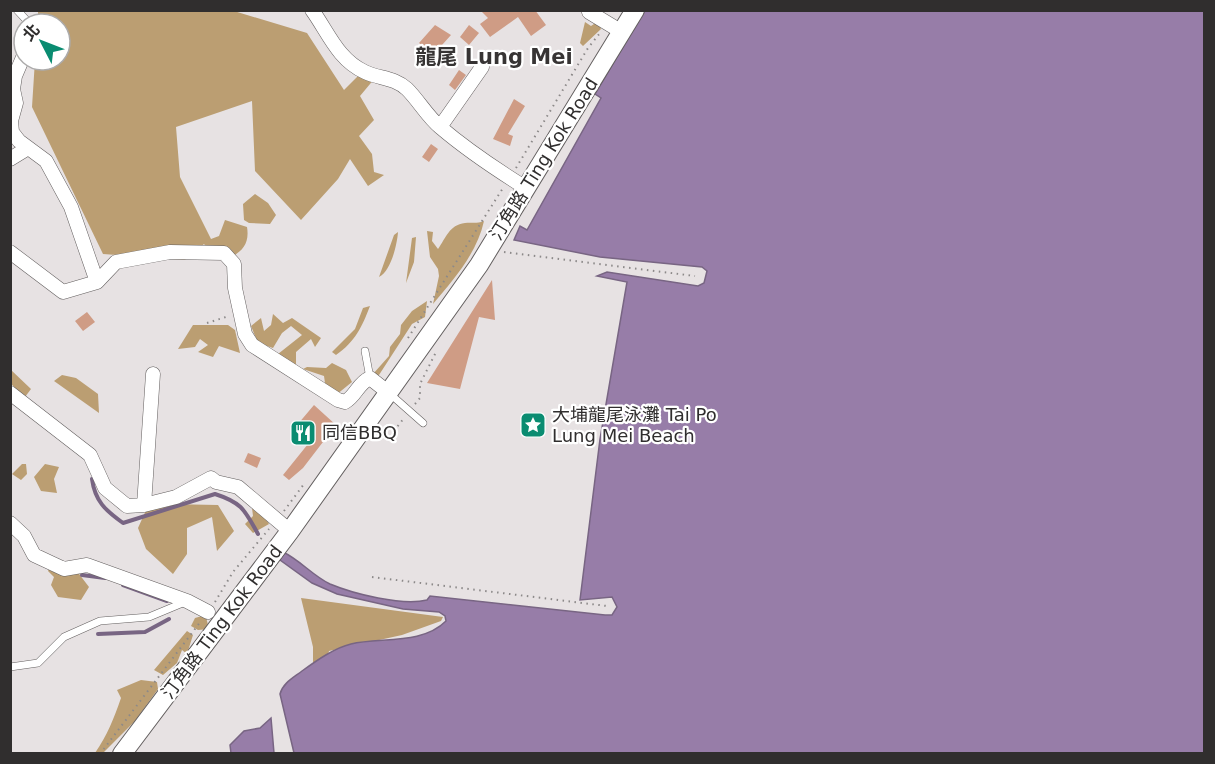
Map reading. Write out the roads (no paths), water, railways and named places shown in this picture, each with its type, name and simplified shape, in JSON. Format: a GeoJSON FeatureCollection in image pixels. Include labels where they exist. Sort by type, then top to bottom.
{"type":"FeatureCollection","features":[{"type":"Feature","properties":{"kind":"main road","name":"汀角路 Ting Kok Road"},"geometry":{"type":"LineString","coordinates":[[122,753],[215,616],[290,531],[320,489],[393,397],[410,384],[450,306],[526,188],[635,10]]}},
{"type":"Feature","properties":{"kind":"street"},"geometry":{"type":"LineString","coordinates":[[314,11],[334,46],[342,54],[365,73],[385,76],[402,85],[440,127],[503,174],[526,188]]}},
{"type":"Feature","properties":{"kind":"street"},"geometry":{"type":"LineString","coordinates":[[589,12],[622,32]]}},
{"type":"Feature","properties":{"kind":"street"},"geometry":{"type":"LineString","coordinates":[[440,127],[482,68]]}},
{"type":"Feature","properties":{"kind":"street"},"geometry":{"type":"LineString","coordinates":[[16,72],[13,89],[16,103],[11,121],[12,132],[46,161],[71,207],[98,282]]}},
{"type":"Feature","properties":{"kind":"street"},"geometry":{"type":"LineString","coordinates":[[10,159],[28,148]]}},
{"type":"Feature","properties":{"kind":"street"},"geometry":{"type":"LineString","coordinates":[[10,252],[63,292],[98,282],[116,262],[170,252],[219,252],[228,255],[234,264],[235,288],[245,334],[252,345],[338,400],[345,402],[352,398],[362,383],[370,378],[393,397]]}},
{"type":"Feature","properties":{"kind":"street"},"geometry":{"type":"LineString","coordinates":[[144,505],[153,374]]}},
{"type":"Feature","properties":{"kind":"street"},"geometry":{"type":"LineString","coordinates":[[10,393],[90,455],[105,488],[127,506],[144,505],[177,496],[212,478],[216,482],[238,487],[290,531]]}},
{"type":"Feature","properties":{"kind":"street"},"geometry":{"type":"LineString","coordinates":[[10,523],[24,536],[34,555],[64,569],[87,565],[187,601],[215,616]]}},
{"type":"Feature","properties":{"kind":"lane"},"geometry":{"type":"LineString","coordinates":[[365,351],[370,378]]}},
{"type":"Feature","properties":{"kind":"lane"},"geometry":{"type":"LineString","coordinates":[[393,397],[423,423]]}},
{"type":"Feature","properties":{"kind":"lane"},"geometry":{"type":"LineString","coordinates":[[10,667],[38,663],[64,637],[100,621],[149,617],[187,601]]}},
{"type":"Feature","properties":{"kind":"waterway"},"geometry":{"type":"LineString","coordinates":[[92,479],[98,499],[111,514],[123,523],[215,494],[232,501],[242,509],[258,534]]}},
{"type":"Feature","properties":{"kind":"waterway"},"geometry":{"type":"LineString","coordinates":[[82,575],[105,578]]}},
{"type":"Feature","properties":{"kind":"waterway"},"geometry":{"type":"LineString","coordinates":[[123,585],[167,601]]}},
{"type":"Feature","properties":{"kind":"waterway"},"geometry":{"type":"LineString","coordinates":[[98,634],[145,632],[169,619]]}},
{"type":"Feature","properties":{"kind":"place","name":"大埔龍尾泳灘 Tai Po Lung Mei Beach"},"geometry":{"type":"Point","coordinates":[533,425]}},
{"type":"Feature","properties":{"kind":"place","name":"同信BBQ"},"geometry":{"type":"Point","coordinates":[303,433]}},
{"type":"Feature","properties":{"kind":"district","name":"龍尾 Lung Mei"},"geometry":{"type":"Point","coordinates":[494,57]}}]}
